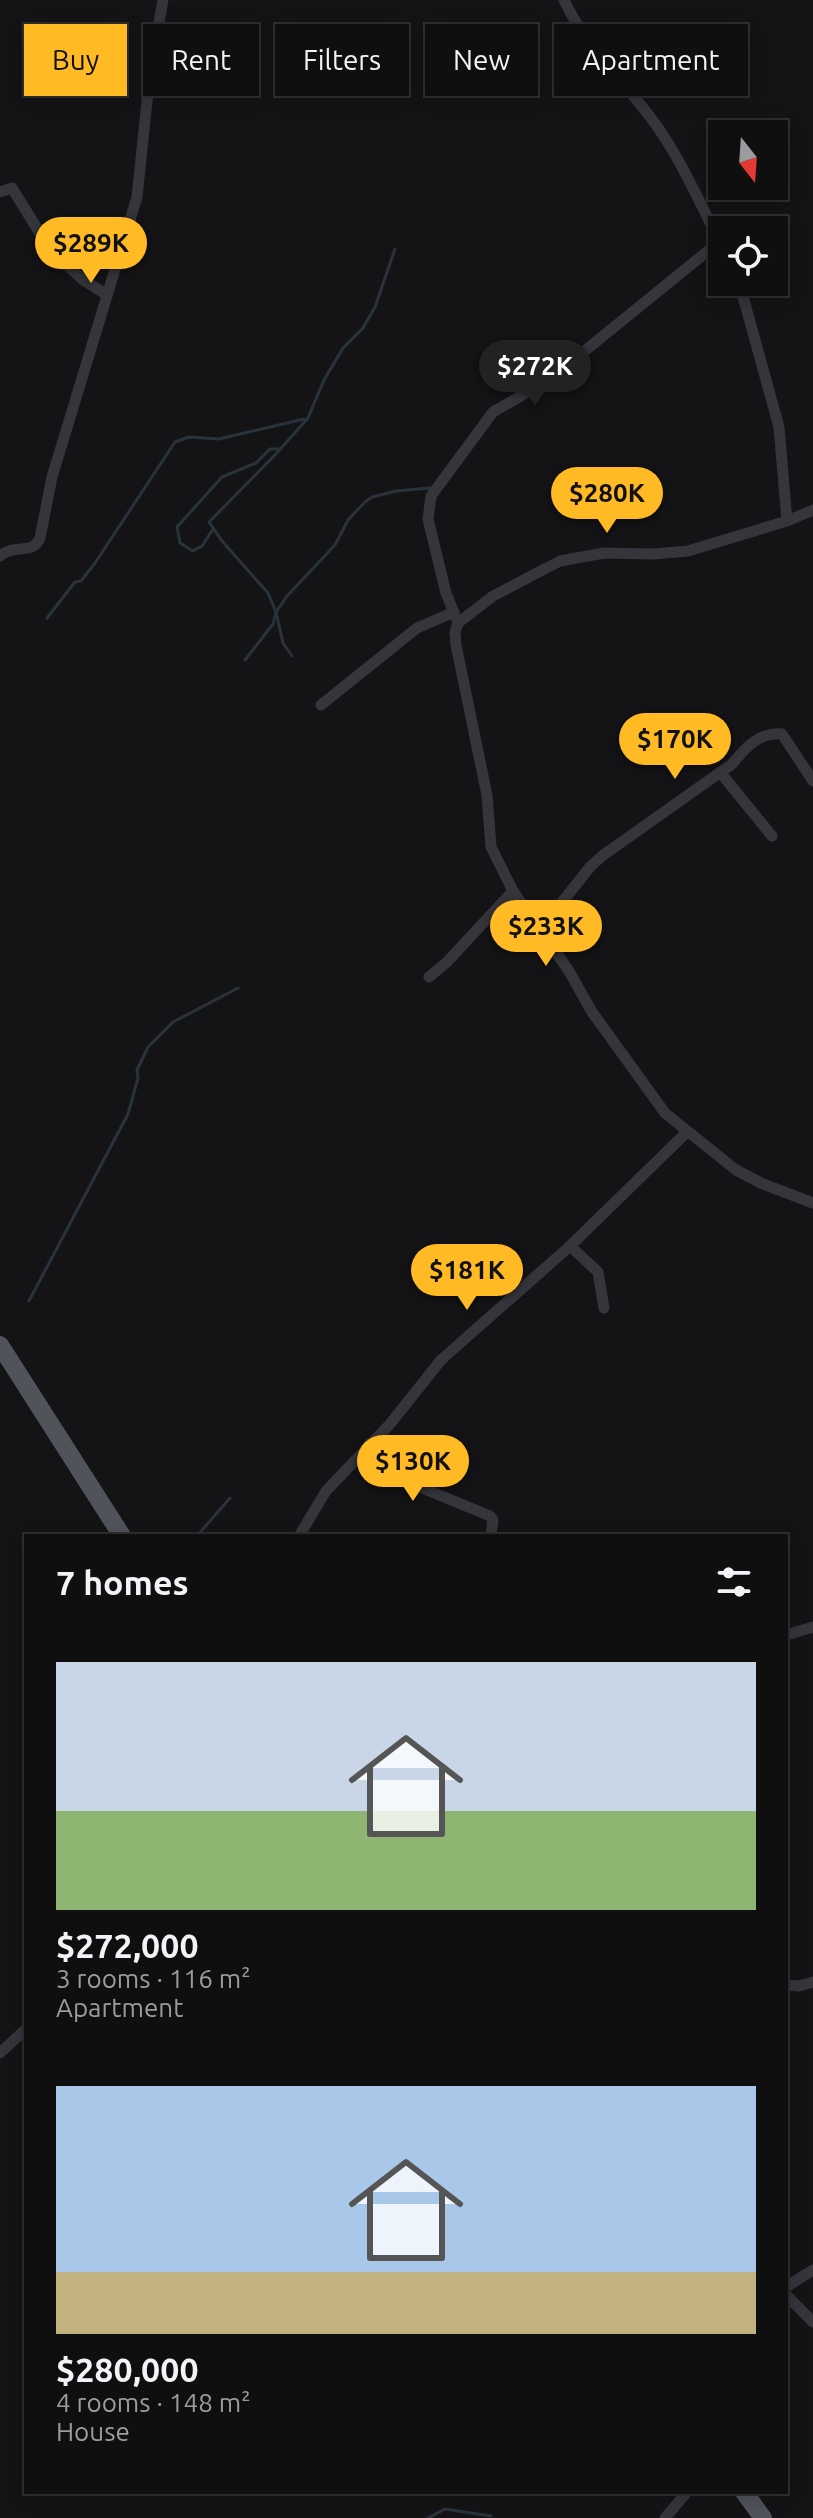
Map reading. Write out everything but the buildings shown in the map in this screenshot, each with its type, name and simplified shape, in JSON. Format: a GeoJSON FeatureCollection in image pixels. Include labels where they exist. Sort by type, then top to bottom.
{"type":"FeatureCollection","features":[{"type":"Feature","properties":{"kind":"main road"},"geometry":{"type":"LineString","coordinates":[[0,1345],[121,1534]]}},
{"type":"Feature","properties":{"kind":"main road"},"geometry":{"type":"LineString","coordinates":[[745,2494],[763,2518]]}},
{"type":"Feature","properties":{"kind":"street"},"geometry":{"type":"LineString","coordinates":[[0,556],[11,548],[32,548],[40,538],[52,477],[137,197],[150,72],[163,0]]}},
{"type":"Feature","properties":{"kind":"street"},"geometry":{"type":"LineString","coordinates":[[564,0],[597,56],[653,120],[708,219]]}},
{"type":"Feature","properties":{"kind":"street"},"geometry":{"type":"LineString","coordinates":[[0,192],[12,188],[51,251],[82,279],[107,295]]}},
{"type":"Feature","properties":{"kind":"street"},"geometry":{"type":"LineString","coordinates":[[708,254],[550,379],[493,412],[431,496],[428,519],[446,593],[456,618],[456,645],[485,787],[491,847],[513,891],[569,971],[592,1012],[665,1113],[736,1170],[813,1203]]}},
{"type":"Feature","properties":{"kind":"street"},"geometry":{"type":"LineString","coordinates":[[743,296],[779,427],[787,521]]}},
{"type":"Feature","properties":{"kind":"street"},"geometry":{"type":"LineString","coordinates":[[321,705],[417,628],[456,618],[560,561],[604,553],[688,551],[813,510]]}},
{"type":"Feature","properties":{"kind":"street"},"geometry":{"type":"LineString","coordinates":[[539,926],[602,856],[720,772],[759,737],[782,734],[813,781]]}},
{"type":"Feature","properties":{"kind":"street"},"geometry":{"type":"LineString","coordinates":[[720,772],[772,836]]}},
{"type":"Feature","properties":{"kind":"street"},"geometry":{"type":"LineString","coordinates":[[429,977],[513,891]]}},
{"type":"Feature","properties":{"kind":"street"},"geometry":{"type":"LineString","coordinates":[[300,1534],[326,1491],[390,1424],[457,1343],[570,1246],[687,1132]]}},
{"type":"Feature","properties":{"kind":"street"},"geometry":{"type":"LineString","coordinates":[[570,1246],[598,1272],[604,1308]]}},
{"type":"Feature","properties":{"kind":"street"},"geometry":{"type":"LineString","coordinates":[[370,1443],[415,1485],[490,1516],[493,1520],[491,1534]]}},
{"type":"Feature","properties":{"kind":"street"},"geometry":{"type":"LineString","coordinates":[[788,1634],[813,1627]]}},
{"type":"Feature","properties":{"kind":"street"},"geometry":{"type":"LineString","coordinates":[[788,1985],[813,1982]]}},
{"type":"Feature","properties":{"kind":"street"},"geometry":{"type":"LineString","coordinates":[[0,2053],[24,2031]]}},
{"type":"Feature","properties":{"kind":"street"},"geometry":{"type":"LineString","coordinates":[[788,2286],[813,2270]]}},
{"type":"Feature","properties":{"kind":"street"},"geometry":{"type":"LineString","coordinates":[[788,2297],[813,2322]]}},
{"type":"Feature","properties":{"kind":"street"},"geometry":{"type":"LineString","coordinates":[[665,2518],[685,2494]]}},
{"type":"Feature","properties":{"kind":"waterway"},"geometry":{"type":"LineString","coordinates":[[292,656],[283,643],[268,593],[209,522],[308,418],[324,380],[343,348],[363,328],[375,307],[395,249]]}},
{"type":"Feature","properties":{"kind":"waterway"},"geometry":{"type":"LineString","coordinates":[[47,618],[75,582],[81,581],[95,563],[175,442],[189,437],[219,439],[304,419]]}},
{"type":"Feature","properties":{"kind":"waterway"},"geometry":{"type":"LineString","coordinates":[[213,529],[202,546],[193,551],[180,543],[177,527],[222,477],[256,463],[270,449],[280,449]]}},
{"type":"Feature","properties":{"kind":"waterway"},"geometry":{"type":"LineString","coordinates":[[245,660],[273,624],[276,612],[287,596],[335,545],[348,520],[365,502],[396,491],[430,488]]}},
{"type":"Feature","properties":{"kind":"waterway"},"geometry":{"type":"LineString","coordinates":[[29,1301],[128,1114],[138,1078],[137,1070],[148,1047],[173,1022],[238,988]]}},
{"type":"Feature","properties":{"kind":"waterway"},"geometry":{"type":"LineString","coordinates":[[199,1534],[230,1498]]}},
{"type":"Feature","properties":{"kind":"waterway"},"geometry":{"type":"LineString","coordinates":[[428,2518],[445,2509],[491,2516]]}}]}
